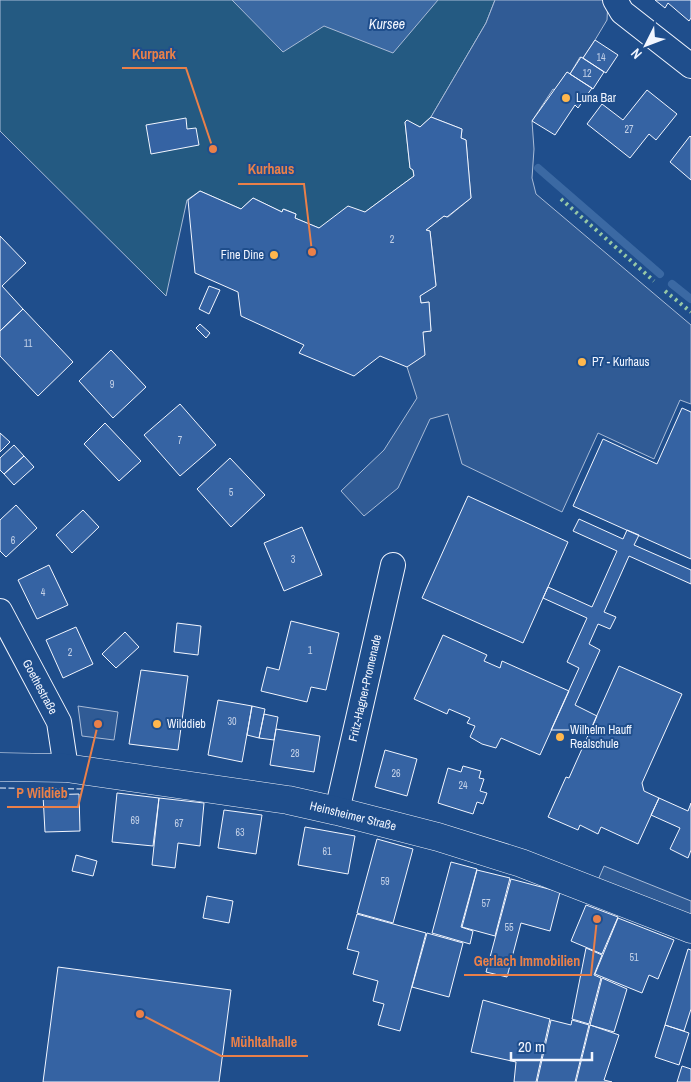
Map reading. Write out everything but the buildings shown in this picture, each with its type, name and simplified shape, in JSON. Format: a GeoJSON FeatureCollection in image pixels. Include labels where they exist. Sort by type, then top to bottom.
{"type":"FeatureCollection","features":[{"type":"Feature","properties":{"kind":"street"},"geometry":{"type":"LineString","coordinates":[[619,6],[691,66]]}},
{"type":"Feature","properties":{"kind":"street","name":"Fritz-Hagner-Promenade"},"geometry":{"type":"LineString","coordinates":[[337,811],[393,565]]}},
{"type":"Feature","properties":{"kind":"street","name":"Goethestraße"},"geometry":{"type":"LineString","coordinates":[[0,611],[59,722],[66,768]]}},
{"type":"Feature","properties":{"kind":"street","name":"Heinsheimer Straße"},"geometry":{"type":"LineString","coordinates":[[0,767],[66,768],[288,800],[337,811],[504,857],[591,888],[691,928]]}},
{"type":"Feature","properties":{"kind":"shaded area"},"geometry":{"type":"Polygon","coordinates":[[[0,0],[495,0],[486,23],[431,117],[420,127],[407,121],[405,122],[410,168],[413,170],[414,176],[365,212],[319,228],[295,218],[296,214],[284,209],[282,212],[253,198],[241,209],[200,191],[187,200],[166,296],[0,131],[0,0]]]}},
{"type":"Feature","properties":{"kind":"shaded area"},"geometry":{"type":"Polygon","coordinates":[[[495,0],[608,0],[607,20],[595,40],[583,58],[580,57],[570,74],[567,72],[555,90],[553,89],[532,121],[534,149],[532,178],[536,194],[691,325],[691,404],[680,400],[654,459],[598,433],[562,512],[462,464],[448,414],[430,419],[398,488],[364,516],[341,491],[384,450],[417,398],[407,367],[423,332],[431,331],[429,302],[421,303],[420,296],[436,285],[430,231],[426,230],[444,216],[448,217],[471,198],[466,140],[461,138],[462,129],[431,117],[486,23],[495,0]]]}},
{"type":"Feature","properties":{"kind":"shaded area"},"geometry":{"type":"Polygon","coordinates":[[[78,706],[118,712],[114,740],[82,736],[78,706]]]}},
{"type":"Feature","properties":{"kind":"shaded area"},"geometry":{"type":"Polygon","coordinates":[[[604,866],[691,901],[691,917],[598,880],[604,866]]]}},
{"type":"Feature","properties":{"kind":"water","name":"Kursee"},"geometry":{"type":"Polygon","coordinates":[[[232,0],[438,0],[393,53],[324,26],[283,52],[232,0]]]}},
{"type":"Feature","properties":{"kind":"waterway"},"geometry":{"type":"LineString","coordinates":[[538,168],[660,274]]}},
{"type":"Feature","properties":{"kind":"waterway"},"geometry":{"type":"LineString","coordinates":[[672,284],[691,299]]}},
{"type":"Feature","properties":{"kind":"hedge"},"geometry":{"type":"LineString","coordinates":[[561,199],[654,281]]}},
{"type":"Feature","properties":{"kind":"hedge"},"geometry":{"type":"LineString","coordinates":[[665,291],[691,312]]}},
{"type":"Feature","properties":{"kind":"fence"},"geometry":{"type":"LineString","coordinates":[[0,788],[84,789]]}},
{"type":"Feature","properties":{"kind":"place","name":"Luna Bar"},"geometry":{"type":"Point","coordinates":[566,98]}},
{"type":"Feature","properties":{"kind":"place","name":"Kurpark"},"geometry":{"type":"Point","coordinates":[213,149]}},
{"type":"Feature","properties":{"kind":"place","name":"Kurhaus"},"geometry":{"type":"Point","coordinates":[312,252]}},
{"type":"Feature","properties":{"kind":"place","name":"Fine Dine"},"geometry":{"type":"Point","coordinates":[274,255]}},
{"type":"Feature","properties":{"kind":"place","name":"P7 - Kurhaus"},"geometry":{"type":"Point","coordinates":[582,362]}},
{"type":"Feature","properties":{"kind":"place","name":"P Wildieb"},"geometry":{"type":"Point","coordinates":[98,724]}},
{"type":"Feature","properties":{"kind":"place","name":"Wilddieb"},"geometry":{"type":"Point","coordinates":[157,724]}},
{"type":"Feature","properties":{"kind":"place","name":"Wilhelm Hauff Realschule"},"geometry":{"type":"Point","coordinates":[560,737]}},
{"type":"Feature","properties":{"kind":"place","name":"Gerlach Immobilien"},"geometry":{"type":"Point","coordinates":[597,919]}},
{"type":"Feature","properties":{"kind":"place","name":"Mühltalhalle"},"geometry":{"type":"Point","coordinates":[140,1014]}}]}
